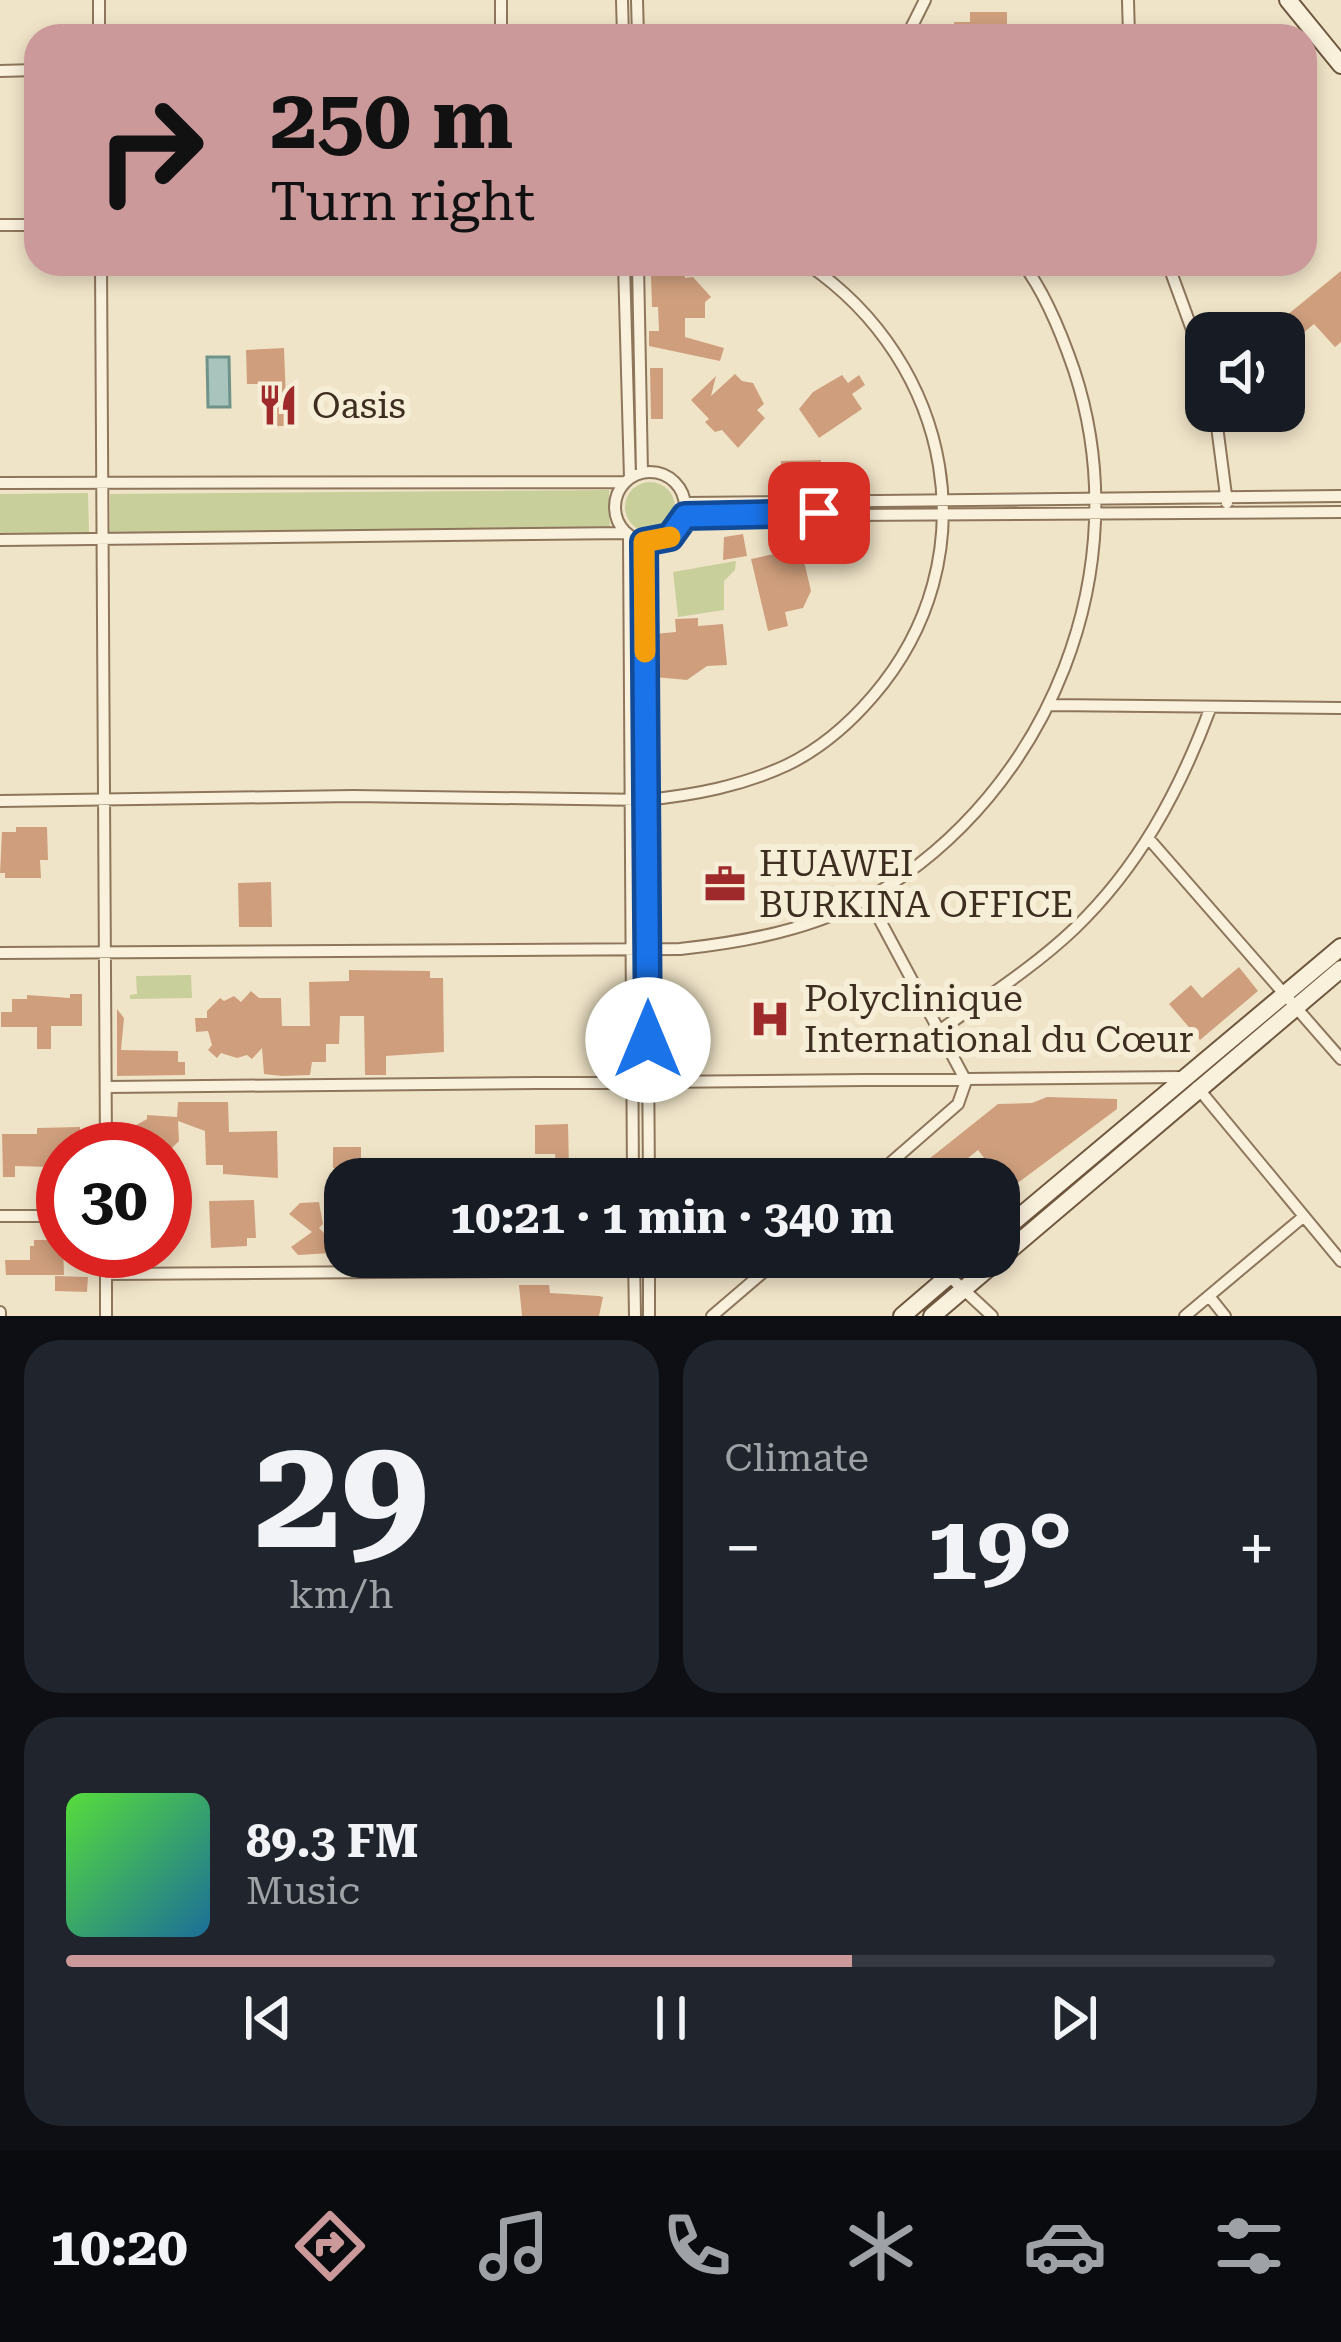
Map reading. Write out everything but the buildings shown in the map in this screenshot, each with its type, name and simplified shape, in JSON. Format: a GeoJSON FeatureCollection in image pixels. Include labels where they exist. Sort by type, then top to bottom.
{"type":"FeatureCollection","features":[{"type":"Feature","properties":{"kind":"main road"},"geometry":{"type":"LineString","coordinates":[[1288,0],[1308,24]]}},
{"type":"Feature","properties":{"kind":"main road"},"geometry":{"type":"LineString","coordinates":[[1317,36],[1341,65]]}},
{"type":"Feature","properties":{"kind":"main road"},"geometry":{"type":"LineString","coordinates":[[932,1316],[1291,1000],[1341,947]]}},
{"type":"Feature","properties":{"kind":"main road"},"geometry":{"type":"LineString","coordinates":[[1291,1000],[1341,969]]}},
{"type":"Feature","properties":{"kind":"main road"},"geometry":{"type":"LineString","coordinates":[[1020,1218],[1194,1083]]}},
{"type":"Feature","properties":{"kind":"main road"},"geometry":{"type":"LineString","coordinates":[[902,1316],[947,1278]]}},
{"type":"Feature","properties":{"kind":"street"},"geometry":{"type":"LineString","coordinates":[[101,276],[106,1122]]}},
{"type":"Feature","properties":{"kind":"street"},"geometry":{"type":"LineString","coordinates":[[624,276],[632,478]]}},
{"type":"Feature","properties":{"kind":"street"},"geometry":{"type":"LineString","coordinates":[[633,1158],[628,535],[616,516],[615,504],[632,478],[638,276]]}},
{"type":"Feature","properties":{"kind":"street"},"geometry":{"type":"LineString","coordinates":[[0,801],[353,796],[645,800],[744,782],[790,764],[849,722],[886,681],[913,638],[928,602],[944,515],[922,400],[878,326],[823,276]]}},
{"type":"Feature","properties":{"kind":"street"},"geometry":{"type":"LineString","coordinates":[[0,953],[647,951],[729,944],[771,935],[868,898],[908,872],[985,801],[1020,755],[1050,705],[1082,616],[1098,513],[1095,451],[1063,339],[1030,276]]}},
{"type":"Feature","properties":{"kind":"street"},"geometry":{"type":"LineString","coordinates":[[1172,276],[1186,312]]}},
{"type":"Feature","properties":{"kind":"street"},"geometry":{"type":"LineString","coordinates":[[1218,432],[1227,512]]}},
{"type":"Feature","properties":{"kind":"street"},"geometry":{"type":"LineString","coordinates":[[0,483],[632,478],[658,473],[671,479],[685,510]]}},
{"type":"Feature","properties":{"kind":"street"},"geometry":{"type":"LineString","coordinates":[[685,510],[944,499],[1341,496]]}},
{"type":"Feature","properties":{"kind":"street"},"geometry":{"type":"LineString","coordinates":[[685,510],[944,515],[1341,512]]}},
{"type":"Feature","properties":{"kind":"street"},"geometry":{"type":"LineString","coordinates":[[0,540],[628,535],[644,542],[670,537],[685,510]]}},
{"type":"Feature","properties":{"kind":"street"},"geometry":{"type":"LineString","coordinates":[[644,542],[649,1158]]}},
{"type":"Feature","properties":{"kind":"street"},"geometry":{"type":"LineString","coordinates":[[1050,705],[1341,708]]}},
{"type":"Feature","properties":{"kind":"street"},"geometry":{"type":"LineString","coordinates":[[939,1031],[1072,931],[1133,864],[1192,758],[1210,709]]}},
{"type":"Feature","properties":{"kind":"street"},"geometry":{"type":"LineString","coordinates":[[1150,839],[1341,1059]]}},
{"type":"Feature","properties":{"kind":"street"},"geometry":{"type":"LineString","coordinates":[[868,898],[966,1081],[958,1104],[896,1158]]}},
{"type":"Feature","properties":{"kind":"street"},"geometry":{"type":"LineString","coordinates":[[106,1087],[1194,1083],[1341,1261]]}},
{"type":"Feature","properties":{"kind":"street"},"geometry":{"type":"LineString","coordinates":[[0,1216],[36,1216]]}},
{"type":"Feature","properties":{"kind":"street"},"geometry":{"type":"LineString","coordinates":[[1185,1316],[1303,1217]]}},
{"type":"Feature","properties":{"kind":"street"},"geometry":{"type":"LineString","coordinates":[[192,1272],[324,1270]]}},
{"type":"Feature","properties":{"kind":"street"},"geometry":{"type":"LineString","coordinates":[[106,1278],[106,1316]]}},
{"type":"Feature","properties":{"kind":"street"},"geometry":{"type":"LineString","coordinates":[[634,1278],[635,1316]]}},
{"type":"Feature","properties":{"kind":"street"},"geometry":{"type":"LineString","coordinates":[[649,1278],[649,1316]]}},
{"type":"Feature","properties":{"kind":"street"},"geometry":{"type":"LineString","coordinates":[[712,1316],[756,1278]]}},
{"type":"Feature","properties":{"kind":"street"},"geometry":{"type":"LineString","coordinates":[[952,1278],[992,1316]]}},
{"type":"Feature","properties":{"kind":"street"},"geometry":{"type":"LineString","coordinates":[[1209,1296],[1225,1316]]}},
{"type":"Feature","properties":{"kind":"green space"},"geometry":{"type":"Polygon","coordinates":[[[650,482],[667,490],[675,507],[667,524],[650,532],[633,524],[625,507],[633,490],[650,482]]]}},
{"type":"Feature","properties":{"kind":"green space"},"geometry":{"type":"Polygon","coordinates":[[[609,490],[610,532],[110,536],[110,494],[609,490]]]}},
{"type":"Feature","properties":{"kind":"green space"},"geometry":{"type":"Polygon","coordinates":[[[88,493],[89,533],[0,534],[0,494],[88,493]]]}},
{"type":"Feature","properties":{"kind":"green space"},"geometry":{"type":"Polygon","coordinates":[[[736,561],[735,570],[724,581],[724,610],[678,617],[673,572],[736,561]]]}},
{"type":"Feature","properties":{"kind":"green space"},"geometry":{"type":"Polygon","coordinates":[[[191,975],[192,998],[130,999],[137,994],[136,976],[191,975]]]}},
{"type":"Feature","properties":{"kind":"water"},"geometry":{"type":"Polygon","coordinates":[[[207,357],[229,357],[230,407],[208,407],[207,357]]]}},
{"type":"Feature","properties":{"kind":"slow traffic"},"geometry":{"type":"LineString","coordinates":[[645,652],[644,542],[670,537]]}},
{"type":"Feature","properties":{"kind":"place","name":"Oasis"},"geometry":{"type":"Point","coordinates":[278,405]}},
{"type":"Feature","properties":{"kind":"place","name":"HUAWEI BURKINA OFFICE"},"geometry":{"type":"Point","coordinates":[725,884]}},
{"type":"Feature","properties":{"kind":"place","name":"Polyclinique International du Cœur"},"geometry":{"type":"Point","coordinates":[770,1019]}},
{"type":"Feature","properties":{"kind":"route"},"geometry":{"type":"LineString","coordinates":[[648,1040],[644,542],[670,537],[685,516],[819,513]]}}]}
